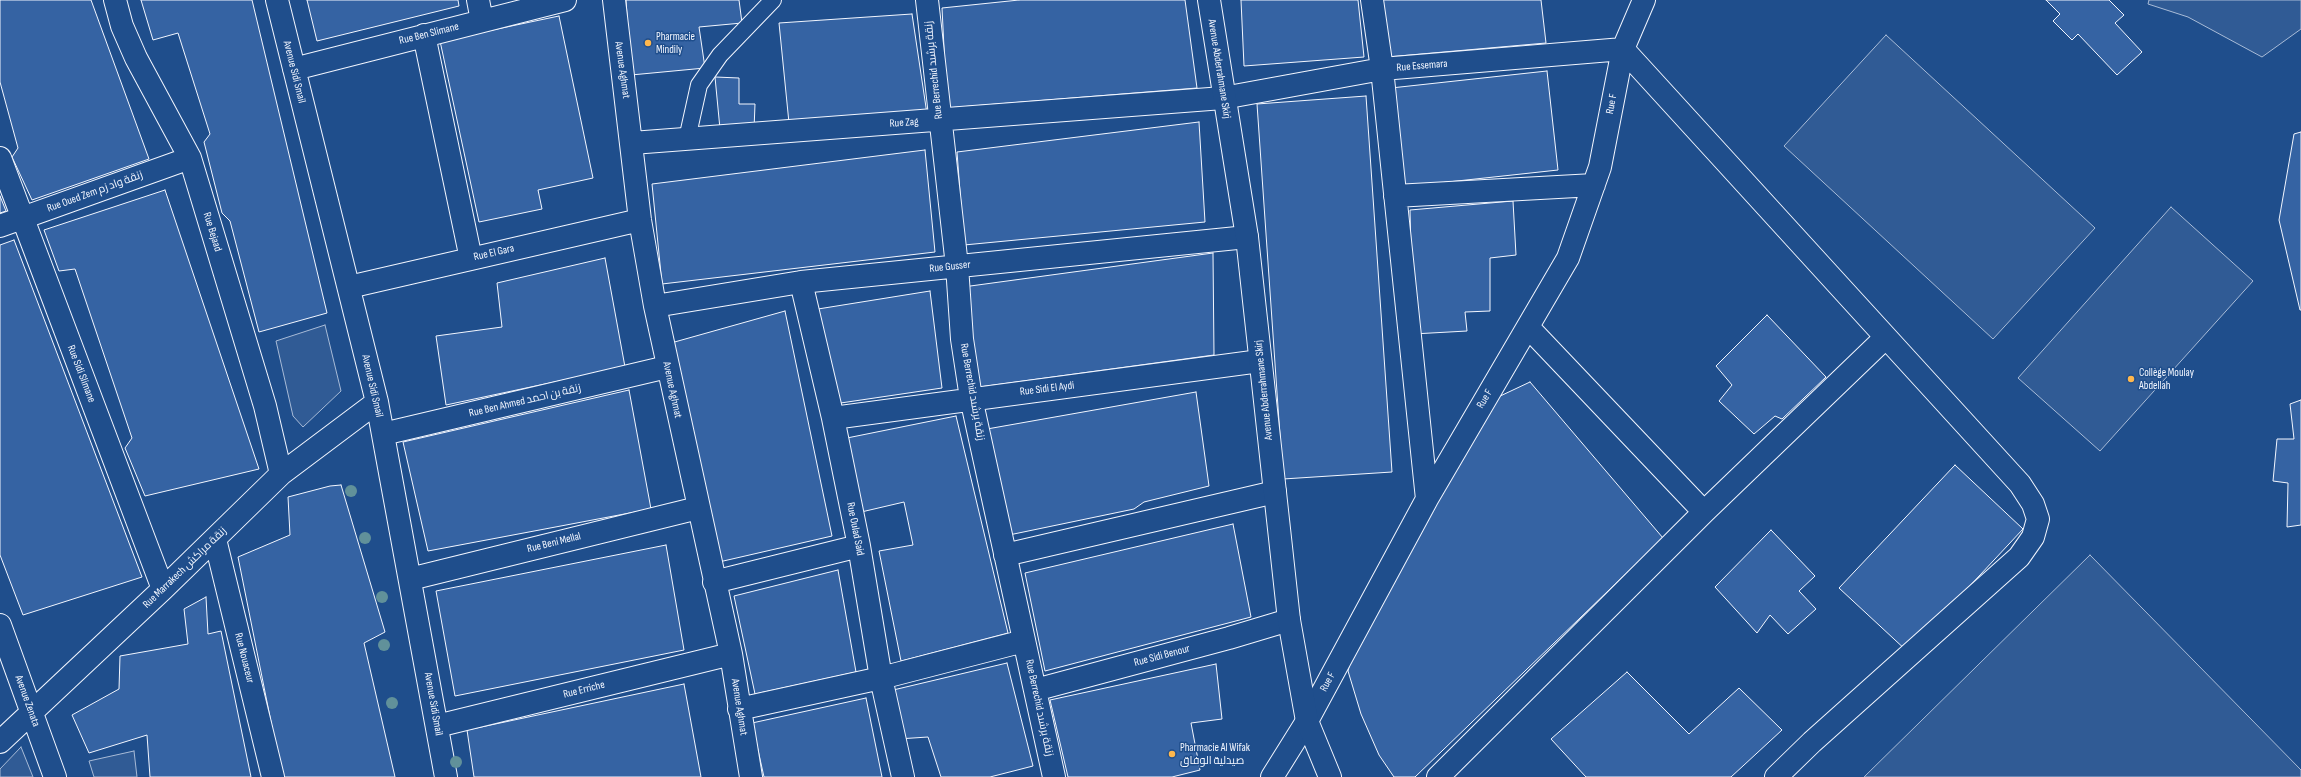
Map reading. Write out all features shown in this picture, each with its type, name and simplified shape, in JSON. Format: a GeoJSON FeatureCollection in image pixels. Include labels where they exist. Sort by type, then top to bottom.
{"type":"FeatureCollection","features":[{"type":"Feature","properties":{"kind":"street","name":"Rue Bejaad"},"geometry":{"type":"LineString","coordinates":[[115,0],[122,26],[136,58],[190,158],[265,406],[281,474]]}},
{"type":"Feature","properties":{"kind":"street","name":"Avenue Sidi Smail"},"geometry":{"type":"LineString","coordinates":[[276,0],[377,402],[446,777]]}},
{"type":"Feature","properties":{"kind":"street"},"geometry":{"type":"LineString","coordinates":[[478,0],[482,21]]}},
{"type":"Feature","properties":{"kind":"street","name":"Rue Ben Slimane"},"geometry":{"type":"LineString","coordinates":[[294,68],[565,0]]}},
{"type":"Feature","properties":{"kind":"street","name":"Avenue Aghmat"},"geometry":{"type":"LineString","coordinates":[[614,0],[619,54],[632,143],[640,220],[655,306],[667,367],[731,654],[751,777]]}},
{"type":"Feature","properties":{"kind":"street","name":"Rue Berrechid زنقة برشىد"},"geometry":{"type":"LineString","coordinates":[[927,0],[957,266],[962,339],[971,398],[1054,777]]}},
{"type":"Feature","properties":{"kind":"street","name":"Avenue Abderrahmane Skirj"},"geometry":{"type":"LineString","coordinates":[[1209,0],[1247,237],[1289,620],[1307,720],[1330,777]]}},
{"type":"Feature","properties":{"kind":"street"},"geometry":{"type":"LineString","coordinates":[[1372,0],[1382,69],[1427,499]]}},
{"type":"Feature","properties":{"kind":"street","name":"Rue F"},"geometry":{"type":"LineString","coordinates":[[1272,777],[1307,720],[1427,499],[1568,258],[1600,168],[1622,49],[1644,0]]}},
{"type":"Feature","properties":{"kind":"street"},"geometry":{"type":"LineString","coordinates":[[424,35],[471,259]]}},
{"type":"Feature","properties":{"kind":"street"},"geometry":{"type":"LineString","coordinates":[[1622,49],[2020,484],[2033,504],[2038,519],[2033,537],[2019,557],[1812,742],[1776,777]]}},
{"type":"Feature","properties":{"kind":"street","name":"Rue Essemara"},"geometry":{"type":"LineString","coordinates":[[1224,98],[1382,69],[1622,49]]}},
{"type":"Feature","properties":{"kind":"street","name":"Rue Zag"},"geometry":{"type":"LineString","coordinates":[[632,143],[1224,98]]}},
{"type":"Feature","properties":{"kind":"street","name":"Rue Sidi Slimane"},"geometry":{"type":"LineString","coordinates":[[0,158],[163,589]]}},
{"type":"Feature","properties":{"kind":"street","name":"Rue Oued Zem زنقة واد زم"},"geometry":{"type":"LineString","coordinates":[[0,226],[190,158]]}},
{"type":"Feature","properties":{"kind":"street"},"geometry":{"type":"LineString","coordinates":[[1395,196],[1594,185]]}},
{"type":"Feature","properties":{"kind":"street","name":"Rue El Gara"},"geometry":{"type":"LineString","coordinates":[[348,287],[640,220]]}},
{"type":"Feature","properties":{"kind":"street","name":"Rue Gusser"},"geometry":{"type":"LineString","coordinates":[[655,306],[801,282],[1247,237]]}},
{"type":"Feature","properties":{"kind":"street","name":"Rue Oulad Said"},"geometry":{"type":"LineString","coordinates":[[801,282],[833,418],[859,546],[881,678],[903,777]]}},
{"type":"Feature","properties":{"kind":"street"},"geometry":{"type":"LineString","coordinates":[[1528,327],[1704,512]]}},
{"type":"Feature","properties":{"kind":"street"},"geometry":{"type":"LineString","coordinates":[[1438,777],[1704,512],[1885,338]]}},
{"type":"Feature","properties":{"kind":"street","name":"Rue Sidi El Aydi"},"geometry":{"type":"LineString","coordinates":[[833,418],[971,398],[1260,361]]}},
{"type":"Feature","properties":{"kind":"street","name":"Rue Ben Ahmed زنقة بن احمد"},"geometry":{"type":"LineString","coordinates":[[383,434],[667,367]]}},
{"type":"Feature","properties":{"kind":"street","name":"Rue Marrakech زنقة مراكش"},"geometry":{"type":"LineString","coordinates":[[0,742],[163,589],[281,474],[377,402]]}},
{"type":"Feature","properties":{"kind":"street"},"geometry":{"type":"LineString","coordinates":[[1005,555],[1275,492]]}},
{"type":"Feature","properties":{"kind":"street","name":"Rue Beni Mellal"},"geometry":{"type":"LineString","coordinates":[[410,579],[698,508]]}},
{"type":"Feature","properties":{"kind":"street","name":"Rue Nouaceur"},"geometry":{"type":"LineString","coordinates":[[215,539],[273,777]]}},
{"type":"Feature","properties":{"kind":"street"},"geometry":{"type":"LineString","coordinates":[[714,582],[859,546]]}},
{"type":"Feature","properties":{"kind":"street","name":"Rue Sidi Benour"},"geometry":{"type":"LineString","coordinates":[[1035,690],[1229,638],[1289,620]]}},
{"type":"Feature","properties":{"kind":"street","name":"Avenue Zenata"},"geometry":{"type":"LineString","coordinates":[[0,625],[55,777]]}},
{"type":"Feature","properties":{"kind":"street"},"geometry":{"type":"LineString","coordinates":[[739,709],[881,678],[1024,640]]}},
{"type":"Feature","properties":{"kind":"street","name":"Rue Erriche"},"geometry":{"type":"LineString","coordinates":[[437,726],[731,654]]}},
{"type":"Feature","properties":{"kind":"lane"},"geometry":{"type":"LineString","coordinates":[[687,139],[699,85],[720,55],[773,0]]}},
{"type":"Feature","properties":{"kind":"shaded area"},"geometry":{"type":"Polygon","coordinates":[[[2149,0],[2301,0],[2301,29],[2262,57],[2188,17],[2148,4],[2149,0]]]}},
{"type":"Feature","properties":{"kind":"shaded area"},"geometry":{"type":"Polygon","coordinates":[[[1886,35],[2095,228],[1993,339],[1784,146],[1886,35]]]}},
{"type":"Feature","properties":{"kind":"shaded area"},"geometry":{"type":"Polygon","coordinates":[[[2171,207],[2253,281],[2100,451],[2018,378],[2171,207]]]}},
{"type":"Feature","properties":{"kind":"shaded area"},"geometry":{"type":"Polygon","coordinates":[[[325,325],[341,391],[303,427],[293,416],[276,341],[325,325]]]}},
{"type":"Feature","properties":{"kind":"shaded area"},"geometry":{"type":"Polygon","coordinates":[[[2090,555],[2301,770],[2301,777],[1864,777],[2090,555]]]}},
{"type":"Feature","properties":{"kind":"shaded area"},"geometry":{"type":"Polygon","coordinates":[[[21,747],[33,777],[0,777],[0,769],[21,747]]]}},
{"type":"Feature","properties":{"kind":"shaded area"},"geometry":{"type":"Polygon","coordinates":[[[134,751],[137,777],[94,777],[89,761],[134,751]]]}},
{"type":"Feature","properties":{"kind":"building"},"geometry":{"type":"Polygon","coordinates":[[[0,0],[91,0],[149,159],[32,200],[12,157],[18,148],[0,82],[0,0]]]}},
{"type":"Feature","properties":{"kind":"building"},"geometry":{"type":"Polygon","coordinates":[[[141,0],[252,0],[327,313],[259,332],[230,221],[222,213],[204,142],[210,134],[178,33],[153,40],[141,0]]]}},
{"type":"Feature","properties":{"kind":"building"},"geometry":{"type":"Polygon","coordinates":[[[307,0],[458,0],[459,6],[317,41],[307,0]]]}},
{"type":"Feature","properties":{"kind":"building"},"geometry":{"type":"Polygon","coordinates":[[[626,0],[739,0],[742,23],[699,27],[705,68],[631,75],[626,0]]]}},
{"type":"Feature","properties":{"kind":"building"},"geometry":{"type":"Polygon","coordinates":[[[1019,0],[1185,0],[1197,88],[947,108],[942,8],[1019,0]]]}},
{"type":"Feature","properties":{"kind":"building"},"geometry":{"type":"Polygon","coordinates":[[[1241,0],[1358,0],[1364,57],[1244,66],[1241,0]]]}},
{"type":"Feature","properties":{"kind":"building"},"geometry":{"type":"Polygon","coordinates":[[[1382,0],[1541,0],[1546,43],[1387,57],[1382,0]]]}},
{"type":"Feature","properties":{"kind":"building"},"geometry":{"type":"Polygon","coordinates":[[[2046,0],[2109,0],[2124,15],[2115,23],[2142,52],[2117,75],[2078,34],[2072,40],[2053,21],[2060,14],[2046,0]]]}},
{"type":"Feature","properties":{"kind":"building"},"geometry":{"type":"Polygon","coordinates":[[[912,14],[927,114],[789,123],[779,23],[912,14]]]}},
{"type":"Feature","properties":{"kind":"building"},"geometry":{"type":"Polygon","coordinates":[[[559,16],[593,178],[538,190],[542,209],[479,222],[440,41],[559,16]]]}},
{"type":"Feature","properties":{"kind":"building"},"geometry":{"type":"Polygon","coordinates":[[[1547,71],[1558,170],[1402,187],[1391,88],[1547,71]]]}},
{"type":"Feature","properties":{"kind":"building"},"geometry":{"type":"Polygon","coordinates":[[[715,77],[739,78],[739,104],[755,104],[754,130],[720,129],[715,77]]]}},
{"type":"Feature","properties":{"kind":"building"},"geometry":{"type":"Polygon","coordinates":[[[1366,96],[1392,472],[1283,479],[1257,104],[1366,96]]]}},
{"type":"Feature","properties":{"kind":"building"},"geometry":{"type":"Polygon","coordinates":[[[1199,122],[1205,222],[964,245],[957,152],[1199,122]]]}},
{"type":"Feature","properties":{"kind":"building"},"geometry":{"type":"Polygon","coordinates":[[[2301,132],[2300,310],[2279,220],[2294,134],[2301,132]]]}},
{"type":"Feature","properties":{"kind":"building"},"geometry":{"type":"Polygon","coordinates":[[[925,150],[935,252],[662,284],[652,184],[925,150]]]}},
{"type":"Feature","properties":{"kind":"building"},"geometry":{"type":"Polygon","coordinates":[[[165,190],[259,469],[145,496],[125,448],[132,438],[75,269],[59,271],[44,230],[165,190]]]}},
{"type":"Feature","properties":{"kind":"building"},"geometry":{"type":"Polygon","coordinates":[[[0,196],[6,211],[0,213],[0,196]]]}},
{"type":"Feature","properties":{"kind":"building"},"geometry":{"type":"Polygon","coordinates":[[[1513,201],[1516,255],[1490,258],[1490,311],[1465,312],[1467,331],[1413,334],[1410,210],[1513,201]]]}},
{"type":"Feature","properties":{"kind":"building"},"geometry":{"type":"Polygon","coordinates":[[[14,240],[142,577],[23,615],[0,555],[0,245],[14,240]]]}},
{"type":"Feature","properties":{"kind":"building"},"geometry":{"type":"Polygon","coordinates":[[[1213,253],[1214,355],[972,388],[963,287],[1213,253]]]}},
{"type":"Feature","properties":{"kind":"building"},"geometry":{"type":"Polygon","coordinates":[[[605,258],[625,367],[446,405],[436,336],[502,327],[497,283],[605,258]]]}},
{"type":"Feature","properties":{"kind":"building"},"geometry":{"type":"Polygon","coordinates":[[[930,291],[942,388],[834,404],[818,309],[930,291]]]}},
{"type":"Feature","properties":{"kind":"building"},"geometry":{"type":"Polygon","coordinates":[[[785,311],[832,536],[719,562],[671,343],[785,311]]]}},
{"type":"Feature","properties":{"kind":"building"},"geometry":{"type":"Polygon","coordinates":[[[1767,315],[1826,377],[1782,419],[1775,416],[1754,434],[1719,401],[1732,385],[1716,366],[1767,315]]]}},
{"type":"Feature","properties":{"kind":"building"},"geometry":{"type":"Polygon","coordinates":[[[1530,382],[1663,538],[1415,777],[1394,777],[1379,755],[1361,714],[1348,671],[1357,635],[1496,398],[1530,382]]]}},
{"type":"Feature","properties":{"kind":"building"},"geometry":{"type":"Polygon","coordinates":[[[629,390],[651,509],[428,551],[403,442],[629,390]]]}},
{"type":"Feature","properties":{"kind":"building"},"geometry":{"type":"Polygon","coordinates":[[[1196,392],[1209,486],[1144,502],[1134,509],[1009,535],[987,429],[1196,392]]]}},
{"type":"Feature","properties":{"kind":"building"},"geometry":{"type":"Polygon","coordinates":[[[2301,400],[2301,525],[2287,527],[2288,483],[2273,481],[2277,439],[2294,439],[2290,404],[2301,400]]]}},
{"type":"Feature","properties":{"kind":"building"},"geometry":{"type":"Polygon","coordinates":[[[956,416],[1008,633],[901,661],[879,551],[913,545],[904,502],[857,513],[842,439],[956,416]]]}},
{"type":"Feature","properties":{"kind":"building"},"geometry":{"type":"Polygon","coordinates":[[[1955,465],[2023,529],[1908,652],[1839,588],[1955,465]]]}},
{"type":"Feature","properties":{"kind":"building"},"geometry":{"type":"Polygon","coordinates":[[[341,485],[385,632],[364,643],[395,777],[282,777],[238,557],[290,535],[288,497],[330,486],[341,485]]]}},
{"type":"Feature","properties":{"kind":"building"},"geometry":{"type":"Polygon","coordinates":[[[1233,524],[1251,617],[1045,671],[1025,573],[1233,524]]]}},
{"type":"Feature","properties":{"kind":"building"},"geometry":{"type":"Polygon","coordinates":[[[1771,530],[1815,576],[1799,591],[1816,609],[1788,634],[1770,615],[1757,633],[1715,587],[1771,530]]]}},
{"type":"Feature","properties":{"kind":"building"},"geometry":{"type":"Polygon","coordinates":[[[666,545],[684,650],[455,696],[436,591],[666,545]]]}},
{"type":"Feature","properties":{"kind":"building"},"geometry":{"type":"Polygon","coordinates":[[[838,570],[856,672],[755,694],[734,596],[838,570]]]}},
{"type":"Feature","properties":{"kind":"building"},"geometry":{"type":"Polygon","coordinates":[[[206,597],[208,634],[221,631],[251,777],[150,777],[147,735],[89,753],[72,715],[119,689],[120,656],[188,644],[184,609],[206,597]]]}},
{"type":"Feature","properties":{"kind":"building"},"geometry":{"type":"Polygon","coordinates":[[[1007,663],[1033,766],[990,777],[941,777],[928,737],[898,739],[889,691],[1007,663]]]}},
{"type":"Feature","properties":{"kind":"building"},"geometry":{"type":"Polygon","coordinates":[[[1216,664],[1222,719],[1191,723],[1200,770],[1172,777],[1068,777],[1050,700],[1216,664]]]}},
{"type":"Feature","properties":{"kind":"building"},"geometry":{"type":"Polygon","coordinates":[[[1627,672],[1689,734],[1739,688],[1782,730],[1731,777],[1586,777],[1551,739],[1627,672]]]}},
{"type":"Feature","properties":{"kind":"building"},"geometry":{"type":"Polygon","coordinates":[[[684,684],[701,777],[474,777],[467,730],[684,684]]]}},
{"type":"Feature","properties":{"kind":"building"},"geometry":{"type":"Polygon","coordinates":[[[866,698],[882,777],[764,777],[752,723],[866,698]]]}},
{"type":"Feature","properties":{"kind":"place","name":"Pharmacie Mindily"},"geometry":{"type":"Point","coordinates":[648,43]}},
{"type":"Feature","properties":{"kind":"place","name":"Collège Moulay Abdellah"},"geometry":{"type":"Point","coordinates":[2131,379]}},
{"type":"Feature","properties":{"kind":"place","name":"Pharmacie Al Wifak صيدلية الوفاق"},"geometry":{"type":"Point","coordinates":[1172,754]}}]}
